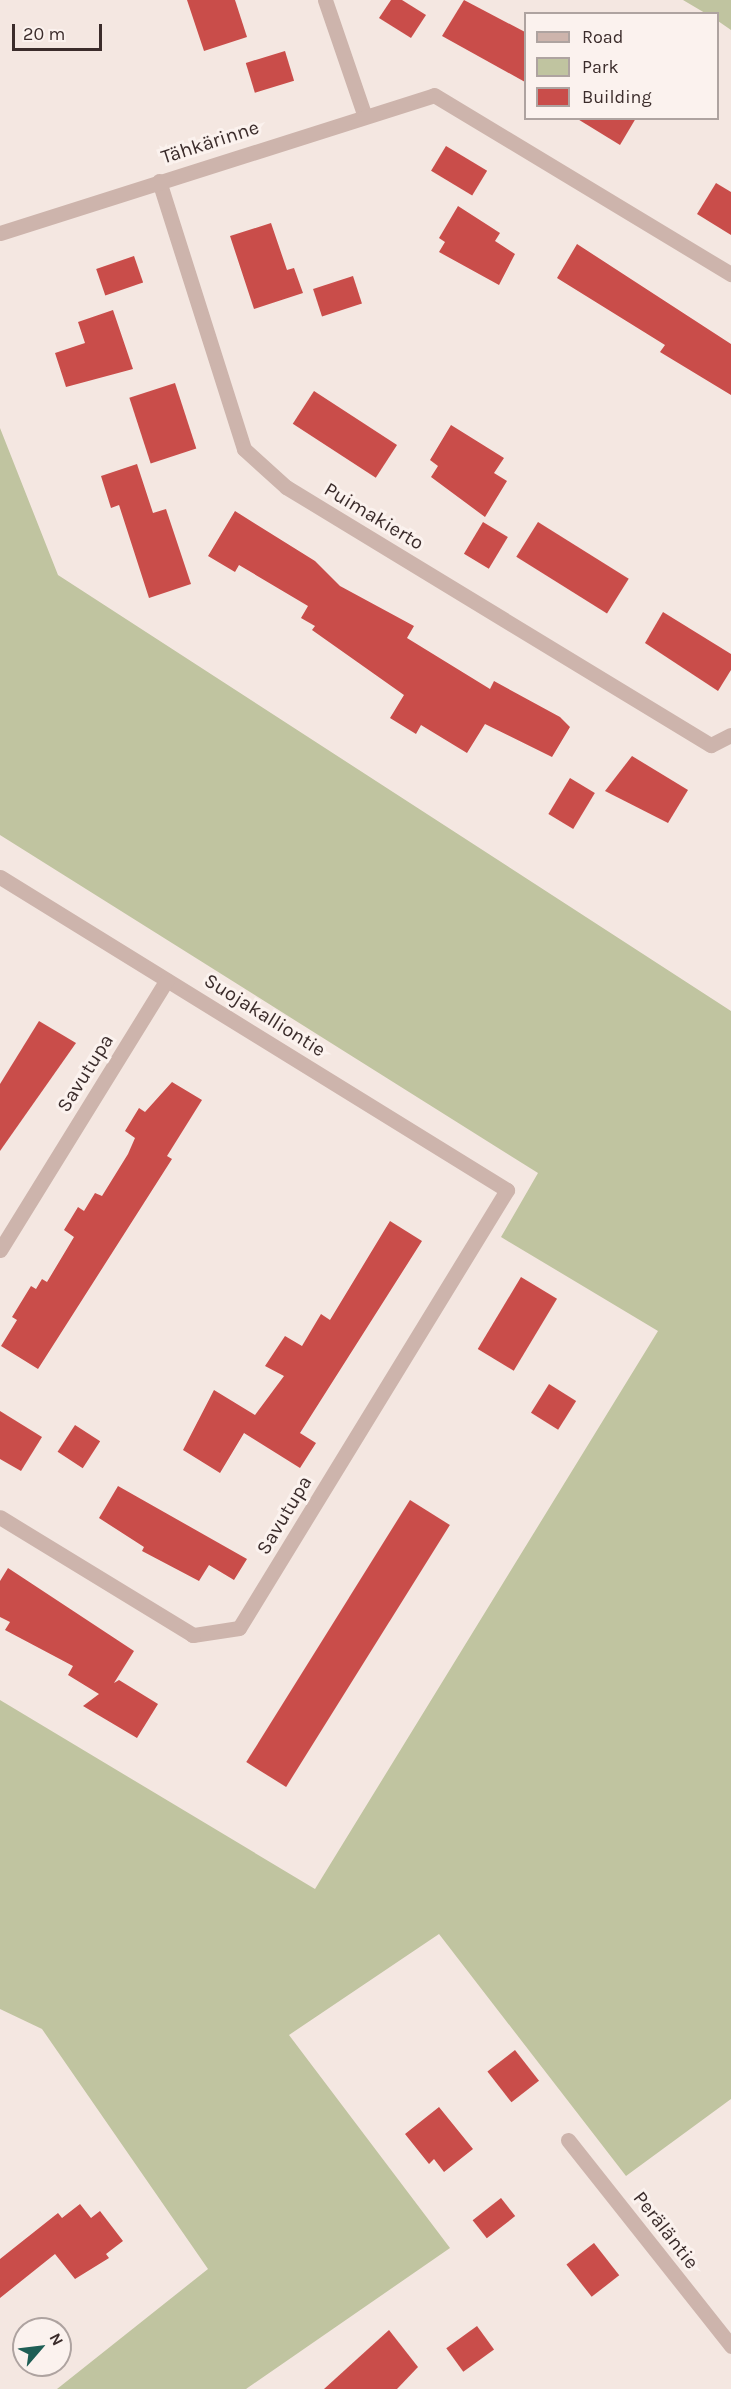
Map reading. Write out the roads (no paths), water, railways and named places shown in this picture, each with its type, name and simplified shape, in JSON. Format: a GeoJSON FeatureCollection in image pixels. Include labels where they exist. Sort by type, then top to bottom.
{"type":"FeatureCollection","features":[{"type":"Feature","properties":{"kind":"street"},"geometry":{"type":"LineString","coordinates":[[325,0],[364,114]]}},
{"type":"Feature","properties":{"kind":"street","name":"Tähkärinne"},"geometry":{"type":"LineString","coordinates":[[0,232],[364,114],[434,95],[731,274]]}},
{"type":"Feature","properties":{"kind":"street","name":"Puimakierto"},"geometry":{"type":"LineString","coordinates":[[159,181],[244,449],[286,487],[711,745],[731,735]]}},
{"type":"Feature","properties":{"kind":"street","name":"Suojakalliontie"},"geometry":{"type":"LineString","coordinates":[[0,877],[507,1190]]}},
{"type":"Feature","properties":{"kind":"street","name":"Savutupa"},"geometry":{"type":"LineString","coordinates":[[0,1250],[167,980]]}},
{"type":"Feature","properties":{"kind":"street","name":"Savutupa"},"geometry":{"type":"LineString","coordinates":[[0,1517],[193,1635],[239,1628],[507,1190]]}},
{"type":"Feature","properties":{"kind":"street","name":"Peräläntie"},"geometry":{"type":"LineString","coordinates":[[568,2140],[731,2346]]}}]}
